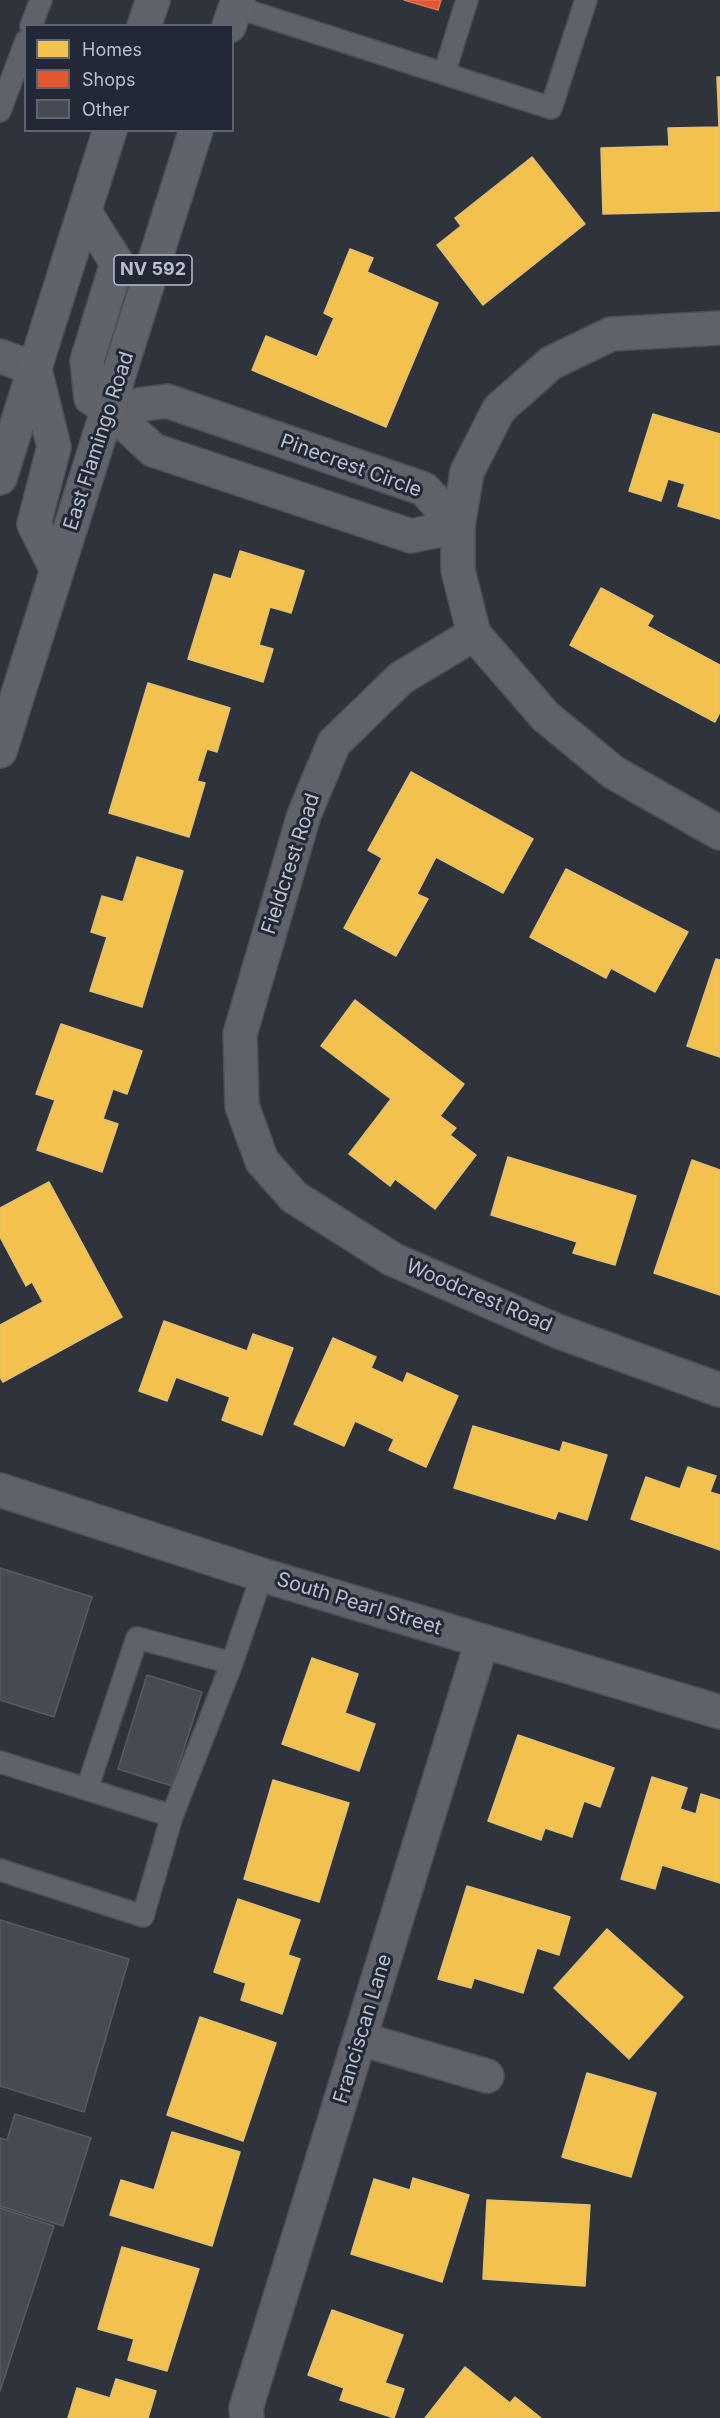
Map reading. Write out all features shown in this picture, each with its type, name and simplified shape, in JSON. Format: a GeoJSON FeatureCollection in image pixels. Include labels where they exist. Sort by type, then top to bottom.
{"type":"FeatureCollection","features":[{"type":"Feature","properties":{"kind":"main road"},"geometry":{"type":"LineString","coordinates":[[145,24],[153,0]]}},
{"type":"Feature","properties":{"kind":"main road"},"geometry":{"type":"LineString","coordinates":[[0,478],[86,214],[109,132]]}},
{"type":"Feature","properties":{"kind":"main road","name":"East Flamingo Road"},"geometry":{"type":"LineString","coordinates":[[0,750],[195,132]]}},
{"type":"Feature","properties":{"kind":"main road"},"geometry":{"type":"LineString","coordinates":[[86,214],[117,263],[87,361],[92,398],[109,409]]}},
{"type":"Feature","properties":{"kind":"main road"},"geometry":{"type":"LineString","coordinates":[[35,369],[54,447],[34,524],[57,570]]}},
{"type":"Feature","properties":{"kind":"street"},"geometry":{"type":"LineString","coordinates":[[720,328],[611,334],[551,363],[499,409],[467,472],[458,526],[458,570],[474,634],[545,716],[613,772],[720,833]]}},
{"type":"Feature","properties":{"kind":"street"},"geometry":{"type":"LineString","coordinates":[[0,356],[35,369]]}},
{"type":"Feature","properties":{"kind":"street","name":"Pinecrest Circle"},"geometry":{"type":"LineString","coordinates":[[109,409],[167,401],[424,489],[458,526]]}},
{"type":"Feature","properties":{"kind":"street"},"geometry":{"type":"LineString","coordinates":[[109,409],[153,450],[411,536],[458,526]]}},
{"type":"Feature","properties":{"kind":"street","name":"Fieldcrest Road"},"geometry":{"type":"LineString","coordinates":[[262,1161],[242,1106],[240,1034],[304,814],[334,743],[401,678],[474,634]]}},
{"type":"Feature","properties":{"kind":"street","name":"Woodcrest Road"},"geometry":{"type":"LineString","coordinates":[[262,1161],[294,1197],[392,1259],[557,1330],[720,1390]]}},
{"type":"Feature","properties":{"kind":"street","name":"South Pearl Street"},"geometry":{"type":"LineString","coordinates":[[0,1490],[262,1575],[720,1712]]}},
{"type":"Feature","properties":{"kind":"street","name":"Franciscan Lane"},"geometry":{"type":"LineString","coordinates":[[247,2418],[246,2408],[482,1641]]}},
{"type":"Feature","properties":{"kind":"street"},"geometry":{"type":"LineString","coordinates":[[361,2039],[487,2076]]}},
{"type":"Feature","properties":{"kind":"lane"},"geometry":{"type":"LineString","coordinates":[[32,24],[40,0]]}},
{"type":"Feature","properties":{"kind":"lane"},"geometry":{"type":"LineString","coordinates":[[444,74],[466,0]]}},
{"type":"Feature","properties":{"kind":"lane"},"geometry":{"type":"LineString","coordinates":[[234,11],[551,108],[585,0]]}},
{"type":"Feature","properties":{"kind":"lane"},"geometry":{"type":"LineString","coordinates":[[0,111],[24,46]]}},
{"type":"Feature","properties":{"kind":"lane"},"geometry":{"type":"LineString","coordinates":[[0,1870],[143,1916],[172,1816],[232,1663],[262,1575]]}},
{"type":"Feature","properties":{"kind":"lane"},"geometry":{"type":"LineString","coordinates":[[87,1789],[137,1638],[232,1663]]}},
{"type":"Feature","properties":{"kind":"lane"},"geometry":{"type":"LineString","coordinates":[[0,1762],[172,1816]]}},
{"type":"Feature","properties":{"kind":"building: Homes"},"geometry":{"type":"Polygon","coordinates":[[[717,77],[720,77],[720,211],[603,214],[601,148],[669,146],[668,128],[719,127],[717,77]]]}},
{"type":"Feature","properties":{"kind":"building: Homes"},"geometry":{"type":"Polygon","coordinates":[[[532,157],[585,224],[483,305],[437,245],[461,226],[455,218],[532,157]]]}},
{"type":"Feature","properties":{"kind":"building: Homes"},"geometry":{"type":"Polygon","coordinates":[[[350,249],[373,258],[367,272],[438,303],[386,427],[252,370],[266,336],[317,357],[334,318],[324,313],[350,249]]]}},
{"type":"Feature","properties":{"kind":"building: Homes"},"geometry":{"type":"Polygon","coordinates":[[[653,414],[720,434],[720,519],[678,506],[685,484],[668,479],[661,501],[629,491],[653,414]]]}},
{"type":"Feature","properties":{"kind":"building: Homes"},"geometry":{"type":"Polygon","coordinates":[[[240,551],[304,571],[291,613],[270,607],[259,645],[273,649],[263,682],[188,659],[214,574],[231,579],[240,551]]]}},
{"type":"Feature","properties":{"kind":"building: Homes"},"geometry":{"type":"Polygon","coordinates":[[[601,588],[653,616],[647,626],[720,665],[720,712],[715,722],[570,645],[601,588]]]}},
{"type":"Feature","properties":{"kind":"building: Homes"},"geometry":{"type":"Polygon","coordinates":[[[148,683],[230,708],[217,752],[207,749],[197,781],[205,783],[189,837],[109,813],[148,683]]]}},
{"type":"Feature","properties":{"kind":"building: Homes"},"geometry":{"type":"Polygon","coordinates":[[[411,772],[533,839],[503,893],[436,857],[417,894],[428,899],[396,956],[344,928],[382,858],[368,850],[411,772]]]}},
{"type":"Feature","properties":{"kind":"building: Homes"},"geometry":{"type":"Polygon","coordinates":[[[137,857],[183,871],[142,1007],[90,991],[107,937],[91,932],[102,896],[123,902],[137,857]]]}},
{"type":"Feature","properties":{"kind":"building: Homes"},"geometry":{"type":"Polygon","coordinates":[[[566,869],[688,932],[655,992],[611,968],[606,978],[530,937],[566,869]]]}},
{"type":"Feature","properties":{"kind":"building: Homes"},"geometry":{"type":"Polygon","coordinates":[[[716,959],[720,960],[720,1057],[687,1046],[716,959]]]}},
{"type":"Feature","properties":{"kind":"building: Homes"},"geometry":{"type":"Polygon","coordinates":[[[355,1000],[464,1084],[440,1116],[456,1128],[450,1135],[476,1155],[435,1209],[395,1179],[390,1186],[349,1154],[391,1099],[321,1046],[355,1000]]]}},
{"type":"Feature","properties":{"kind":"building: Homes"},"geometry":{"type":"Polygon","coordinates":[[[61,1024],[142,1051],[127,1094],[113,1089],[103,1119],[118,1124],[102,1172],[37,1150],[55,1100],[36,1094],[61,1024]]]}},
{"type":"Feature","properties":{"kind":"building: Homes"},"geometry":{"type":"Polygon","coordinates":[[[508,1157],[636,1196],[615,1265],[573,1253],[577,1242],[491,1215],[508,1157]]]}},
{"type":"Feature","properties":{"kind":"building: Homes"},"geometry":{"type":"Polygon","coordinates":[[[692,1160],[720,1170],[720,1295],[654,1273],[692,1160]]]}},
{"type":"Feature","properties":{"kind":"building: Homes"},"geometry":{"type":"Polygon","coordinates":[[[49,1182],[122,1317],[3,1382],[0,1377],[0,1325],[43,1302],[32,1282],[26,1286],[0,1237],[0,1208],[49,1182]]]}},
{"type":"Feature","properties":{"kind":"building: Homes"},"geometry":{"type":"Polygon","coordinates":[[[164,1321],[247,1351],[253,1334],[293,1348],[262,1435],[222,1420],[230,1397],[176,1377],[167,1401],[139,1391],[164,1321]]]}},
{"type":"Feature","properties":{"kind":"building: Homes"},"geometry":{"type":"Polygon","coordinates":[[[333,1338],[376,1357],[371,1368],[403,1383],[407,1373],[458,1396],[426,1467],[389,1450],[394,1439],[355,1421],[344,1446],[294,1424],[333,1338]]]}},
{"type":"Feature","properties":{"kind":"building: Homes"},"geometry":{"type":"Polygon","coordinates":[[[473,1426],[560,1452],[563,1442],[607,1455],[587,1520],[558,1511],[555,1519],[454,1488],[473,1426]]]}},
{"type":"Feature","properties":{"kind":"building: Homes"},"geometry":{"type":"Polygon","coordinates":[[[688,1467],[716,1476],[710,1492],[720,1495],[720,1550],[631,1519],[646,1477],[680,1489],[688,1467]]]}},
{"type":"Feature","properties":{"kind":"building: Homes"},"geometry":{"type":"Polygon","coordinates":[[[312,1658],[358,1674],[345,1713],[375,1724],[359,1771],[282,1744],[312,1658]]]}},
{"type":"Feature","properties":{"kind":"building: Homes"},"geometry":{"type":"Polygon","coordinates":[[[518,1735],[614,1768],[600,1807],[584,1801],[572,1837],[545,1828],[541,1840],[488,1821],[518,1735]]]}},
{"type":"Feature","properties":{"kind":"building: Homes"},"geometry":{"type":"Polygon","coordinates":[[[652,1777],[687,1788],[680,1809],[696,1814],[701,1794],[720,1800],[720,1883],[662,1865],[655,1889],[621,1879],[652,1777]]]}},
{"type":"Feature","properties":{"kind":"building: Homes"},"geometry":{"type":"Polygon","coordinates":[[[273,1780],[349,1803],[319,1902],[244,1879],[273,1780]]]}},
{"type":"Feature","properties":{"kind":"building: Homes"},"geometry":{"type":"Polygon","coordinates":[[[467,1886],[570,1917],[559,1955],[537,1948],[523,1993],[474,1978],[471,1988],[438,1979],[467,1886]]]}},
{"type":"Feature","properties":{"kind":"building: Homes"},"geometry":{"type":"Polygon","coordinates":[[[238,1899],[300,1920],[288,1955],[300,1959],[282,2014],[241,2000],[246,1983],[214,1972],[238,1899]]]}},
{"type":"Feature","properties":{"kind":"building: Homes"},"geometry":{"type":"Polygon","coordinates":[[[607,1929],[683,1997],[629,2059],[554,1988],[607,1929]]]}},
{"type":"Feature","properties":{"kind":"building: Homes"},"geometry":{"type":"Polygon","coordinates":[[[200,2017],[276,2043],[243,2141],[167,2115],[200,2017]]]}},
{"type":"Feature","properties":{"kind":"building: Homes"},"geometry":{"type":"Polygon","coordinates":[[[587,2073],[656,2093],[631,2177],[562,2157],[587,2073]]]}},
{"type":"Feature","properties":{"kind":"building: Homes"},"geometry":{"type":"Polygon","coordinates":[[[172,2132],[240,2152],[212,2246],[110,2215],[121,2180],[154,2190],[172,2132]]]}},
{"type":"Feature","properties":{"kind":"building: Homes"},"geometry":{"type":"Polygon","coordinates":[[[413,2178],[469,2195],[442,2282],[351,2254],[374,2179],[410,2190],[413,2178]]]}},
{"type":"Feature","properties":{"kind":"building: Homes"},"geometry":{"type":"Polygon","coordinates":[[[487,2200],[590,2205],[585,2286],[483,2279],[487,2200]]]}},
{"type":"Feature","properties":{"kind":"building: Homes"},"geometry":{"type":"Polygon","coordinates":[[[122,2247],[199,2269],[167,2371],[128,2360],[134,2339],[98,2329],[122,2247]]]}},
{"type":"Feature","properties":{"kind":"building: Homes"},"geometry":{"type":"Polygon","coordinates":[[[332,2310],[403,2335],[385,2383],[404,2389],[394,2418],[340,2400],[344,2388],[308,2375],[332,2310]]]}},
{"type":"Feature","properties":{"kind":"building: Homes"},"geometry":{"type":"Polygon","coordinates":[[[465,2367],[510,2403],[515,2397],[541,2418],[425,2418],[465,2367]]]}},
{"type":"Feature","properties":{"kind":"building: Homes"},"geometry":{"type":"Polygon","coordinates":[[[116,2379],[156,2391],[148,2418],[68,2418],[77,2388],[110,2398],[116,2379]]]}},
{"type":"Feature","properties":{"kind":"building: Shops"},"geometry":{"type":"Polygon","coordinates":[[[404,0],[441,0],[438,10],[404,0]]]}},
{"type":"Feature","properties":{"kind":"building: Other"},"geometry":{"type":"Polygon","coordinates":[[[0,1568],[92,1597],[54,1717],[0,1700],[0,1568]]]}},
{"type":"Feature","properties":{"kind":"building: Other"},"geometry":{"type":"Polygon","coordinates":[[[147,1675],[202,1692],[172,1786],[118,1769],[147,1675]]]}},
{"type":"Feature","properties":{"kind":"building: Other"},"geometry":{"type":"Polygon","coordinates":[[[0,1920],[129,1959],[84,2112],[0,2086],[0,1920]]]}},
{"type":"Feature","properties":{"kind":"building: Other"},"geometry":{"type":"Polygon","coordinates":[[[15,2114],[91,2138],[63,2226],[0,2206],[0,2138],[7,2140],[15,2114]]]}},
{"type":"Feature","properties":{"kind":"building: Other"},"geometry":{"type":"Polygon","coordinates":[[[0,2208],[54,2226],[0,2391],[0,2208]]]}}]}
